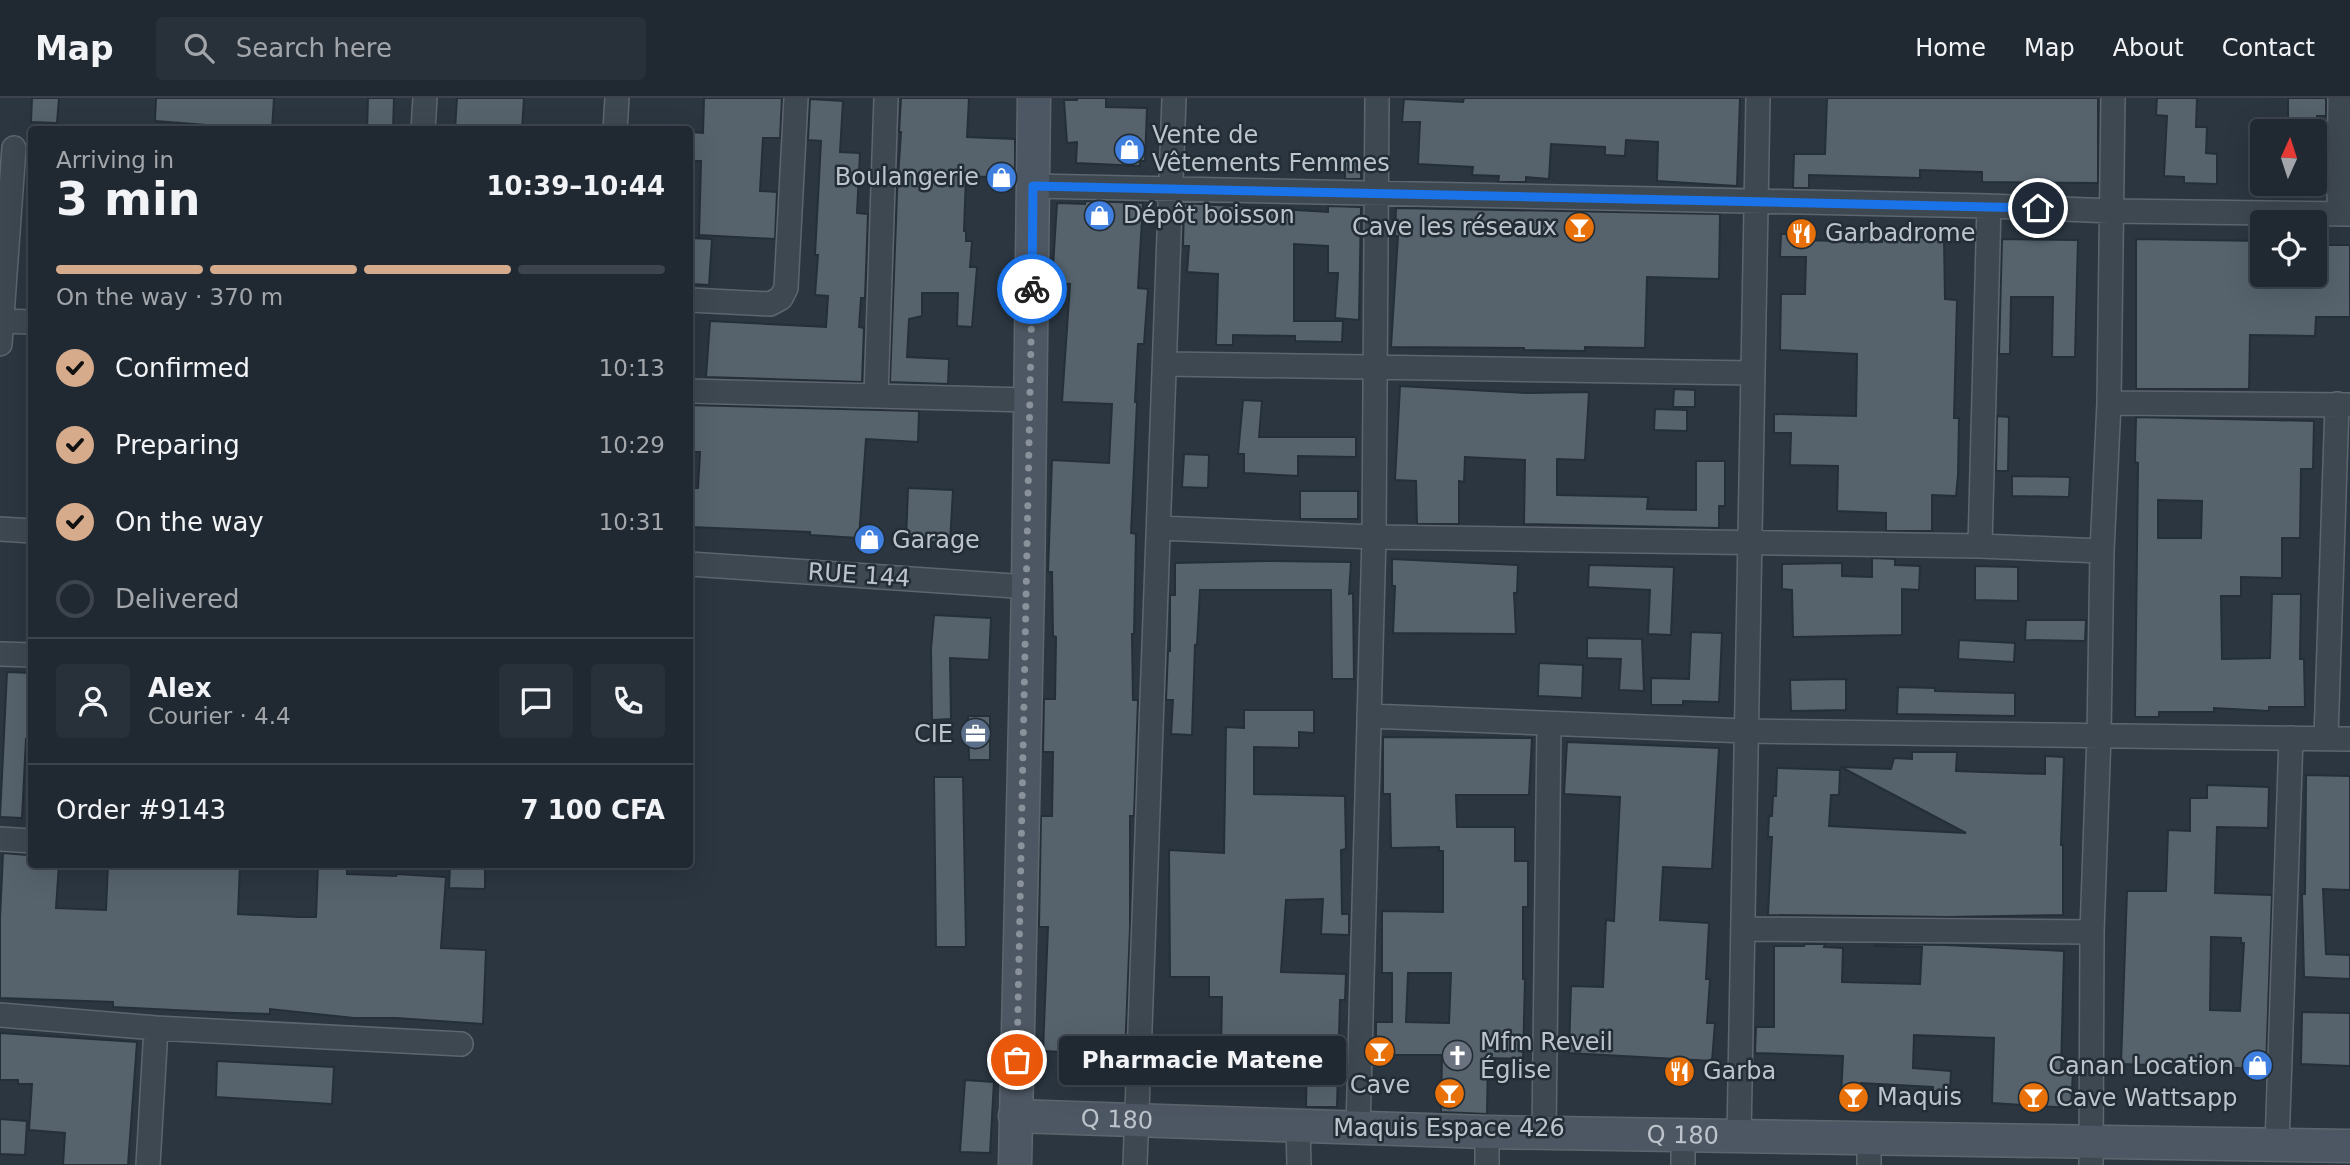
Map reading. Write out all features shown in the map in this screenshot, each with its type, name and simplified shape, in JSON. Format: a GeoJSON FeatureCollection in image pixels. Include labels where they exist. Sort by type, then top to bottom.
{"type":"FeatureCollection","features":[{"type":"Feature","properties":{"kind":"street"},"geometry":{"type":"LineString","coordinates":[[423,126],[425,98]]}},
{"type":"Feature","properties":{"kind":"street"},"geometry":{"type":"LineString","coordinates":[[615,126],[617,98]]}},
{"type":"Feature","properties":{"kind":"street"},"geometry":{"type":"LineString","coordinates":[[693,300],[770,304],[781,298],[786,288],[796,98]]}},
{"type":"Feature","properties":{"kind":"street"},"geometry":{"type":"LineString","coordinates":[[876,397],[886,98]]}},
{"type":"Feature","properties":{"kind":"street"},"geometry":{"type":"LineString","coordinates":[[1015,1165],[1028,587],[1034,98]]}},
{"type":"Feature","properties":{"kind":"street"},"geometry":{"type":"LineString","coordinates":[[1135,1165],[1174,98]]}},
{"type":"Feature","properties":{"kind":"street"},"geometry":{"type":"LineString","coordinates":[[1358,1128],[1374,537],[1377,98]]}},
{"type":"Feature","properties":{"kind":"street"},"geometry":{"type":"LineString","coordinates":[[1739,1137],[1758,98]]}},
{"type":"Feature","properties":{"kind":"street"},"geometry":{"type":"LineString","coordinates":[[2091,1154],[2092,932],[2102,551],[2109,403],[2113,98]]}},
{"type":"Feature","properties":{"kind":"street"},"geometry":{"type":"LineString","coordinates":[[1033,186],[2344,214],[2340,98]]}},
{"type":"Feature","properties":{"kind":"street"},"geometry":{"type":"LineString","coordinates":[[15,147],[1,332],[28,323]]}},
{"type":"Feature","properties":{"kind":"street"},"geometry":{"type":"LineString","coordinates":[[1980,546],[1989,206]]}},
{"type":"Feature","properties":{"kind":"street"},"geometry":{"type":"LineString","coordinates":[[1166,364],[1753,373]]}},
{"type":"Feature","properties":{"kind":"street"},"geometry":{"type":"LineString","coordinates":[[693,391],[1030,400]]}},
{"type":"Feature","properties":{"kind":"street"},"geometry":{"type":"LineString","coordinates":[[2109,403],[2343,404],[2326,738]]}},
{"type":"Feature","properties":{"kind":"street"},"geometry":{"type":"LineString","coordinates":[[1159,528],[1374,537],[1980,546],[2102,551]]}},
{"type":"Feature","properties":{"kind":"street"},"geometry":{"type":"LineString","coordinates":[[0,529],[28,531]]}},
{"type":"Feature","properties":{"kind":"street","name":"RUE 144"},"geometry":{"type":"LineString","coordinates":[[693,564],[1028,587]]}},
{"type":"Feature","properties":{"kind":"street"},"geometry":{"type":"LineString","coordinates":[[0,653],[28,655]]}},
{"type":"Feature","properties":{"kind":"street"},"geometry":{"type":"LineString","coordinates":[[1369,716],[1746,731],[2350,739]]}},
{"type":"Feature","properties":{"kind":"street"},"geometry":{"type":"LineString","coordinates":[[1544,1132],[1549,724]]}},
{"type":"Feature","properties":{"kind":"street"},"geometry":{"type":"LineString","coordinates":[[2277,1145],[2291,738]]}},
{"type":"Feature","properties":{"kind":"street"},"geometry":{"type":"LineString","coordinates":[[0,839],[28,841]]}},
{"type":"Feature","properties":{"kind":"street"},"geometry":{"type":"LineString","coordinates":[[1742,929],[2092,932]]}},
{"type":"Feature","properties":{"kind":"street"},"geometry":{"type":"LineString","coordinates":[[0,1015],[156,1028],[461,1045]]}},
{"type":"Feature","properties":{"kind":"street"},"geometry":{"type":"LineString","coordinates":[[148,1165],[156,1028]]}},
{"type":"Feature","properties":{"kind":"street","name":"Q 180"},"geometry":{"type":"LineString","coordinates":[[1015,1116],[1544,1132],[1683,1151],[1739,1137],[1869,1152],[2091,1154],[2277,1145],[2350,1146]]}},
{"type":"Feature","properties":{"kind":"street"},"geometry":{"type":"LineString","coordinates":[[1298,1126],[1299,1165]]}},
{"type":"Feature","properties":{"kind":"street"},"geometry":{"type":"LineString","coordinates":[[1487,1132],[1487,1165]]}},
{"type":"Feature","properties":{"kind":"building"},"geometry":{"type":"Polygon","coordinates":[[[32,98],[59,98],[57,123],[31,122],[32,98]]]}},
{"type":"Feature","properties":{"kind":"building"},"geometry":{"type":"Polygon","coordinates":[[[156,98],[274,98],[272,126],[220,126],[155,121],[156,98]]]}},
{"type":"Feature","properties":{"kind":"building"},"geometry":{"type":"Polygon","coordinates":[[[368,98],[394,98],[393,126],[367,126],[368,98]]]}},
{"type":"Feature","properties":{"kind":"building"},"geometry":{"type":"Polygon","coordinates":[[[457,98],[524,98],[522,126],[455,126],[457,98]]]}},
{"type":"Feature","properties":{"kind":"building"},"geometry":{"type":"Polygon","coordinates":[[[704,98],[782,98],[780,138],[763,138],[760,191],[777,192],[775,239],[699,235],[701,161],[693,161],[693,132],[703,133],[704,98]]]}},
{"type":"Feature","properties":{"kind":"building"},"geometry":{"type":"Polygon","coordinates":[[[901,98],[969,98],[967,137],[1015,139],[1015,178],[966,176],[964,231],[966,241],[972,241],[970,267],[977,267],[972,327],[957,326],[958,293],[922,293],[922,316],[909,319],[907,357],[949,359],[948,384],[890,382],[901,98]]]}},
{"type":"Feature","properties":{"kind":"building"},"geometry":{"type":"Polygon","coordinates":[[[1106,98],[1106,107],[1147,108],[1145,161],[1140,161],[1140,166],[1076,163],[1077,142],[1067,143],[1064,100],[1106,98]]]}},
{"type":"Feature","properties":{"kind":"building"},"geometry":{"type":"Polygon","coordinates":[[[1464,98],[1740,98],[1737,186],[1657,181],[1658,142],[1626,140],[1625,156],[1605,155],[1605,147],[1551,144],[1549,179],[1526,177],[1526,182],[1498,182],[1499,176],[1472,175],[1473,167],[1418,164],[1420,122],[1402,122],[1404,99],[1463,102],[1464,98]]]}},
{"type":"Feature","properties":{"kind":"building"},"geometry":{"type":"Polygon","coordinates":[[[1827,98],[2098,98],[2098,183],[1982,182],[1982,172],[1920,170],[1920,178],[1809,175],[1809,188],[1793,188],[1794,154],[1825,154],[1827,98]]]}},
{"type":"Feature","properties":{"kind":"building"},"geometry":{"type":"Polygon","coordinates":[[[2157,98],[2197,98],[2196,127],[2207,127],[2206,153],[2217,154],[2217,184],[2184,183],[2184,177],[2164,176],[2167,116],[2156,115],[2157,98]]]}},
{"type":"Feature","properties":{"kind":"building"},"geometry":{"type":"Polygon","coordinates":[[[2288,98],[2326,98],[2326,116],[2317,116],[2317,119],[2288,119],[2288,98]]]}},
{"type":"Feature","properties":{"kind":"building"},"geometry":{"type":"Polygon","coordinates":[[[810,99],[843,101],[840,152],[860,153],[857,213],[868,214],[865,298],[861,298],[859,327],[864,328],[862,382],[706,377],[710,321],[826,327],[828,296],[815,295],[821,141],[808,140],[810,99]]]}},
{"type":"Feature","properties":{"kind":"building"},"geometry":{"type":"Polygon","coordinates":[[[1345,161],[1361,161],[1361,179],[1345,179],[1345,161]]]}},
{"type":"Feature","properties":{"kind":"building"},"geometry":{"type":"Polygon","coordinates":[[[1085,201],[1143,203],[1138,288],[1148,289],[1144,344],[1138,344],[1131,533],[1136,534],[1132,634],[1133,700],[1138,700],[1134,816],[1130,816],[1130,928],[1125,1055],[1043,1051],[1048,927],[1039,927],[1041,816],[1052,816],[1053,752],[1043,752],[1044,699],[1055,699],[1056,637],[1053,636],[1052,572],[1048,572],[1052,460],[1109,463],[1112,404],[1062,402],[1070,284],[1052,283],[1057,203],[1085,204],[1085,201]]]}},
{"type":"Feature","properties":{"kind":"building"},"geometry":{"type":"Polygon","coordinates":[[[1184,203],[1328,212],[1328,206],[1361,207],[1359,320],[1335,318],[1338,273],[1328,273],[1328,246],[1294,244],[1294,321],[1343,321],[1342,342],[1295,341],[1295,336],[1233,335],[1233,345],[1216,345],[1218,274],[1187,272],[1189,246],[1183,246],[1184,203]]]}},
{"type":"Feature","properties":{"kind":"building"},"geometry":{"type":"Polygon","coordinates":[[[1396,208],[1720,214],[1719,279],[1647,277],[1645,348],[1585,347],[1585,351],[1391,347],[1398,236],[1395,236],[1396,208]]]}},
{"type":"Feature","properties":{"kind":"building"},"geometry":{"type":"Polygon","coordinates":[[[1781,234],[1799,234],[1799,240],[1882,242],[1882,236],[1944,238],[1945,299],[1957,300],[1954,418],[1959,418],[1958,475],[1956,496],[1932,495],[1932,531],[1886,531],[1886,513],[1837,511],[1838,466],[1790,465],[1791,433],[1774,433],[1774,414],[1856,416],[1857,354],[1780,350],[1781,294],[1805,294],[1806,257],[1780,257],[1781,234]]]}},
{"type":"Feature","properties":{"kind":"building"},"geometry":{"type":"Polygon","coordinates":[[[693,238],[712,239],[709,285],[693,284],[693,238]]]}},
{"type":"Feature","properties":{"kind":"building"},"geometry":{"type":"Polygon","coordinates":[[[2002,239],[2078,240],[2075,357],[2052,357],[2053,297],[2011,297],[2010,354],[1999,354],[2002,239]]]}},
{"type":"Feature","properties":{"kind":"building"},"geometry":{"type":"Polygon","coordinates":[[[2136,239],[2250,241],[2250,287],[2327,287],[2327,245],[2350,245],[2350,317],[2316,317],[2315,336],[2250,335],[2249,389],[2136,389],[2136,239]]]}},
{"type":"Feature","properties":{"kind":"building"},"geometry":{"type":"Polygon","coordinates":[[[1400,386],[1528,393],[1589,392],[1585,460],[1557,459],[1557,495],[1648,497],[1647,509],[1696,510],[1696,461],[1725,461],[1725,506],[1719,506],[1719,528],[1524,524],[1525,460],[1465,457],[1464,482],[1459,481],[1459,524],[1417,524],[1416,481],[1395,480],[1400,386]]]}},
{"type":"Feature","properties":{"kind":"building"},"geometry":{"type":"Polygon","coordinates":[[[1674,389],[1695,390],[1695,407],[1673,407],[1674,389]]]}},
{"type":"Feature","properties":{"kind":"building"},"geometry":{"type":"Polygon","coordinates":[[[1243,400],[1262,401],[1259,437],[1356,437],[1356,457],[1298,456],[1298,476],[1244,473],[1244,454],[1238,454],[1243,400]]]}},
{"type":"Feature","properties":{"kind":"building"},"geometry":{"type":"Polygon","coordinates":[[[693,405],[919,411],[918,442],[866,439],[859,538],[810,535],[810,532],[693,527],[693,488],[698,488],[700,452],[693,452],[693,405]]]}},
{"type":"Feature","properties":{"kind":"building"},"geometry":{"type":"Polygon","coordinates":[[[1655,409],[1687,410],[1687,431],[1654,430],[1655,409]]]}},
{"type":"Feature","properties":{"kind":"building"},"geometry":{"type":"Polygon","coordinates":[[[1997,416],[2009,417],[2008,471],[1996,471],[1997,416]]]}},
{"type":"Feature","properties":{"kind":"building"},"geometry":{"type":"Polygon","coordinates":[[[2136,417],[2314,421],[2313,469],[2301,469],[2300,538],[2282,538],[2282,578],[2241,577],[2241,596],[2221,596],[2222,659],[2270,658],[2272,594],[2301,594],[2300,659],[2304,659],[2305,707],[2269,707],[2269,711],[2214,708],[2214,712],[2159,712],[2159,717],[2135,717],[2138,463],[2135,462],[2136,417]],[[2158,500],[2158,538],[2201,538],[2202,501],[2158,500]]]}},
{"type":"Feature","properties":{"kind":"building"},"geometry":{"type":"Polygon","coordinates":[[[1184,454],[1209,455],[1208,488],[1182,487],[1184,454]]]}},
{"type":"Feature","properties":{"kind":"building"},"geometry":{"type":"Polygon","coordinates":[[[2012,476],[2070,477],[2069,497],[2012,496],[2012,476]]]}},
{"type":"Feature","properties":{"kind":"building"},"geometry":{"type":"Polygon","coordinates":[[[908,488],[953,490],[950,543],[906,540],[908,488]]]}},
{"type":"Feature","properties":{"kind":"building"},"geometry":{"type":"Polygon","coordinates":[[[1300,491],[1358,491],[1358,519],[1300,519],[1300,491]]]}},
{"type":"Feature","properties":{"kind":"building"},"geometry":{"type":"Polygon","coordinates":[[[1872,558],[1895,559],[1895,565],[1920,566],[1919,590],[1902,589],[1902,635],[1793,637],[1792,590],[1782,589],[1782,564],[1842,563],[1842,576],[1872,577],[1872,558]]]}},
{"type":"Feature","properties":{"kind":"building"},"geometry":{"type":"Polygon","coordinates":[[[1392,559],[1518,565],[1517,593],[1514,593],[1516,634],[1393,633],[1395,586],[1392,586],[1392,559]]]}},
{"type":"Feature","properties":{"kind":"building"},"geometry":{"type":"Polygon","coordinates":[[[1351,562],[1349,594],[1353,593],[1354,679],[1332,679],[1331,590],[1200,590],[1192,735],[1171,734],[1173,700],[1166,700],[1170,651],[1170,595],[1175,595],[1175,563],[1351,562]]]}},
{"type":"Feature","properties":{"kind":"building"},"geometry":{"type":"Polygon","coordinates":[[[1589,565],[1674,567],[1671,635],[1648,634],[1650,590],[1588,587],[1589,565]]]}},
{"type":"Feature","properties":{"kind":"building"},"geometry":{"type":"Polygon","coordinates":[[[1975,566],[2018,567],[2018,601],[1975,600],[1975,566]]]}},
{"type":"Feature","properties":{"kind":"building"},"geometry":{"type":"Polygon","coordinates":[[[934,615],[991,618],[989,660],[950,658],[951,719],[932,720],[931,649],[934,615]]]}},
{"type":"Feature","properties":{"kind":"building"},"geometry":{"type":"Polygon","coordinates":[[[2026,620],[2086,620],[2085,641],[2025,640],[2026,620]]]}},
{"type":"Feature","properties":{"kind":"building"},"geometry":{"type":"Polygon","coordinates":[[[1691,632],[1722,633],[1719,702],[1683,701],[1683,705],[1651,705],[1651,678],[1689,679],[1691,632]]]}},
{"type":"Feature","properties":{"kind":"building"},"geometry":{"type":"Polygon","coordinates":[[[1587,638],[1642,639],[1644,691],[1619,690],[1621,659],[1587,658],[1587,638]]]}},
{"type":"Feature","properties":{"kind":"building"},"geometry":{"type":"Polygon","coordinates":[[[1959,640],[2015,643],[2014,662],[1958,659],[1959,640]]]}},
{"type":"Feature","properties":{"kind":"building"},"geometry":{"type":"Polygon","coordinates":[[[1539,663],[1583,665],[1582,698],[1538,696],[1539,663]]]}},
{"type":"Feature","properties":{"kind":"building"},"geometry":{"type":"Polygon","coordinates":[[[7,672],[28,673],[28,739],[22,818],[0,817],[7,672]]]}},
{"type":"Feature","properties":{"kind":"building"},"geometry":{"type":"Polygon","coordinates":[[[1846,679],[1846,710],[1791,711],[1790,680],[1846,679]]]}},
{"type":"Feature","properties":{"kind":"building"},"geometry":{"type":"Polygon","coordinates":[[[1898,687],[2015,693],[2015,716],[1897,714],[1898,687]]]}},
{"type":"Feature","properties":{"kind":"building"},"geometry":{"type":"Polygon","coordinates":[[[1244,710],[1314,710],[1314,733],[1299,732],[1299,748],[1254,747],[1254,794],[1345,796],[1346,849],[1341,850],[1342,914],[1349,914],[1349,935],[1321,934],[1323,899],[1286,900],[1281,972],[1346,974],[1345,1000],[1340,1000],[1337,1107],[1306,1107],[1307,1049],[1221,1050],[1222,997],[1209,997],[1209,977],[1170,977],[1169,850],[1224,853],[1226,727],[1244,728],[1244,710]]]}},
{"type":"Feature","properties":{"kind":"building"},"geometry":{"type":"Polygon","coordinates":[[[968,716],[990,716],[990,760],[969,760],[968,716]]]}},
{"type":"Feature","properties":{"kind":"building"},"geometry":{"type":"Polygon","coordinates":[[[1383,737],[1532,738],[1529,795],[1456,795],[1457,827],[1515,827],[1515,861],[1528,861],[1528,907],[1523,907],[1523,1059],[1488,1058],[1487,1114],[1441,1112],[1442,1055],[1376,1055],[1376,1022],[1392,1022],[1392,973],[1382,973],[1382,911],[1443,912],[1443,851],[1439,851],[1439,847],[1391,848],[1390,794],[1383,794],[1383,737]],[[1408,973],[1406,1022],[1449,1023],[1451,973],[1408,973]]]}},
{"type":"Feature","properties":{"kind":"building"},"geometry":{"type":"Polygon","coordinates":[[[1567,742],[1719,748],[1712,869],[1663,867],[1660,920],[1709,923],[1706,979],[1710,979],[1707,1023],[1715,1023],[1712,1061],[1569,1053],[1571,986],[1603,987],[1606,920],[1614,921],[1620,797],[1564,794],[1567,742]]]}},
{"type":"Feature","properties":{"kind":"building"},"geometry":{"type":"Polygon","coordinates":[[[1912,752],[1957,752],[1956,771],[2045,774],[2045,756],[2064,757],[2061,845],[2063,915],[1768,915],[1772,837],[1768,837],[1769,816],[1772,816],[1773,796],[1776,796],[1777,768],[1840,770],[1839,795],[1831,795],[1829,826],[1966,833],[1841,767],[1891,769],[1894,758],[1912,759],[1912,752]]]}},
{"type":"Feature","properties":{"kind":"building"},"geometry":{"type":"Polygon","coordinates":[[[2306,775],[2350,776],[2350,890],[2323,889],[2326,954],[2350,955],[2350,979],[2304,977],[2302,894],[2305,894],[2306,775]]]}},
{"type":"Feature","properties":{"kind":"building"},"geometry":{"type":"Polygon","coordinates":[[[934,777],[963,777],[966,947],[936,947],[934,777]]]}},
{"type":"Feature","properties":{"kind":"building"},"geometry":{"type":"Polygon","coordinates":[[[2207,785],[2269,787],[2268,828],[2217,827],[2215,893],[2272,895],[2266,1069],[2121,1064],[2127,891],[2166,891],[2168,830],[2190,831],[2190,798],[2207,798],[2207,785]],[[2211,937],[2210,1010],[2240,1011],[2244,943],[2241,943],[2241,938],[2211,937]]]}},
{"type":"Feature","properties":{"kind":"building"},"geometry":{"type":"Polygon","coordinates":[[[3,853],[28,855],[28,868],[59,868],[56,908],[106,910],[108,868],[240,868],[238,914],[299,917],[316,917],[318,868],[347,868],[347,874],[446,877],[441,948],[486,950],[483,1024],[354,1018],[270,1009],[270,1014],[235,1013],[113,1007],[113,1002],[0,998],[3,853]]]}},
{"type":"Feature","properties":{"kind":"building"},"geometry":{"type":"Polygon","coordinates":[[[450,868],[485,868],[485,889],[449,888],[450,868]]]}},
{"type":"Feature","properties":{"kind":"building"},"geometry":{"type":"Polygon","coordinates":[[[1805,944],[1843,948],[1842,982],[1920,984],[1922,947],[1874,944],[2064,951],[2061,1072],[2073,1072],[2071,1108],[1992,1103],[1994,1038],[1914,1035],[1913,1068],[1951,1071],[1950,1092],[1933,1091],[1933,1087],[1861,1083],[1860,1100],[1841,1098],[1843,1056],[1755,1053],[1756,1027],[1774,1027],[1774,946],[1805,944]]]}},
{"type":"Feature","properties":{"kind":"building"},"geometry":{"type":"Polygon","coordinates":[[[2302,1012],[2350,1013],[2350,1066],[2301,1064],[2302,1012]]]}},
{"type":"Feature","properties":{"kind":"building"},"geometry":{"type":"Polygon","coordinates":[[[0,1033],[137,1042],[128,1165],[63,1165],[65,1133],[29,1130],[32,1084],[18,1084],[18,1080],[0,1080],[0,1033]]]}},
{"type":"Feature","properties":{"kind":"building"},"geometry":{"type":"Polygon","coordinates":[[[217,1061],[334,1067],[332,1104],[216,1097],[217,1061]]]}},
{"type":"Feature","properties":{"kind":"building"},"geometry":{"type":"Polygon","coordinates":[[[965,1080],[994,1082],[990,1153],[960,1152],[965,1080]]]}},
{"type":"Feature","properties":{"kind":"building"},"geometry":{"type":"Polygon","coordinates":[[[0,1119],[27,1121],[25,1155],[0,1154],[0,1119]]]}},
{"type":"Feature","properties":{"kind":"way so far"},"geometry":{"type":"LineString","coordinates":[[1017,1060],[1032,289]]}},
{"type":"Feature","properties":{"kind":"place","name":"Vente de Vêtements Femmes"},"geometry":{"type":"Point","coordinates":[1129,149]}},
{"type":"Feature","properties":{"kind":"place","name":"Boulangerie"},"geometry":{"type":"Point","coordinates":[1002,177]}},
{"type":"Feature","properties":{"kind":"place","name":"Dépôt boisson"},"geometry":{"type":"Point","coordinates":[1100,215]}},
{"type":"Feature","properties":{"kind":"place","name":"Cave les réseaux"},"geometry":{"type":"Point","coordinates":[1580,227]}},
{"type":"Feature","properties":{"kind":"place","name":"Garbadrome"},"geometry":{"type":"Point","coordinates":[1802,233]}},
{"type":"Feature","properties":{"kind":"place","name":"Garage"},"geometry":{"type":"Point","coordinates":[869,540]}},
{"type":"Feature","properties":{"kind":"place","name":"CIE"},"geometry":{"type":"Point","coordinates":[976,734]}},
{"type":"Feature","properties":{"kind":"place","name":"Cave"},"geometry":{"type":"Point","coordinates":[1380,1051]}},
{"type":"Feature","properties":{"kind":"place","name":"Mfm Reveil Église"},"geometry":{"type":"Point","coordinates":[1457,1056]}},
{"type":"Feature","properties":{"kind":"place","name":"Pharmacie Matene"},"geometry":{"type":"Point","coordinates":[1017,1060]}},
{"type":"Feature","properties":{"kind":"place","name":"Canan Location"},"geometry":{"type":"Point","coordinates":[2257,1066]}},
{"type":"Feature","properties":{"kind":"place","name":"Garba"},"geometry":{"type":"Point","coordinates":[1680,1071]}},
{"type":"Feature","properties":{"kind":"place","name":"Maquis Espace 426"},"geometry":{"type":"Point","coordinates":[1449,1094]}},
{"type":"Feature","properties":{"kind":"place","name":"Maquis"},"geometry":{"type":"Point","coordinates":[1854,1097]}},
{"type":"Feature","properties":{"kind":"place","name":"Cave Wattsapp"},"geometry":{"type":"Point","coordinates":[2033,1098]}},
{"type":"Feature","properties":{"kind":"route"},"geometry":{"type":"LineString","coordinates":[[1032,289],[1033,186],[2038,208]]}}]}
